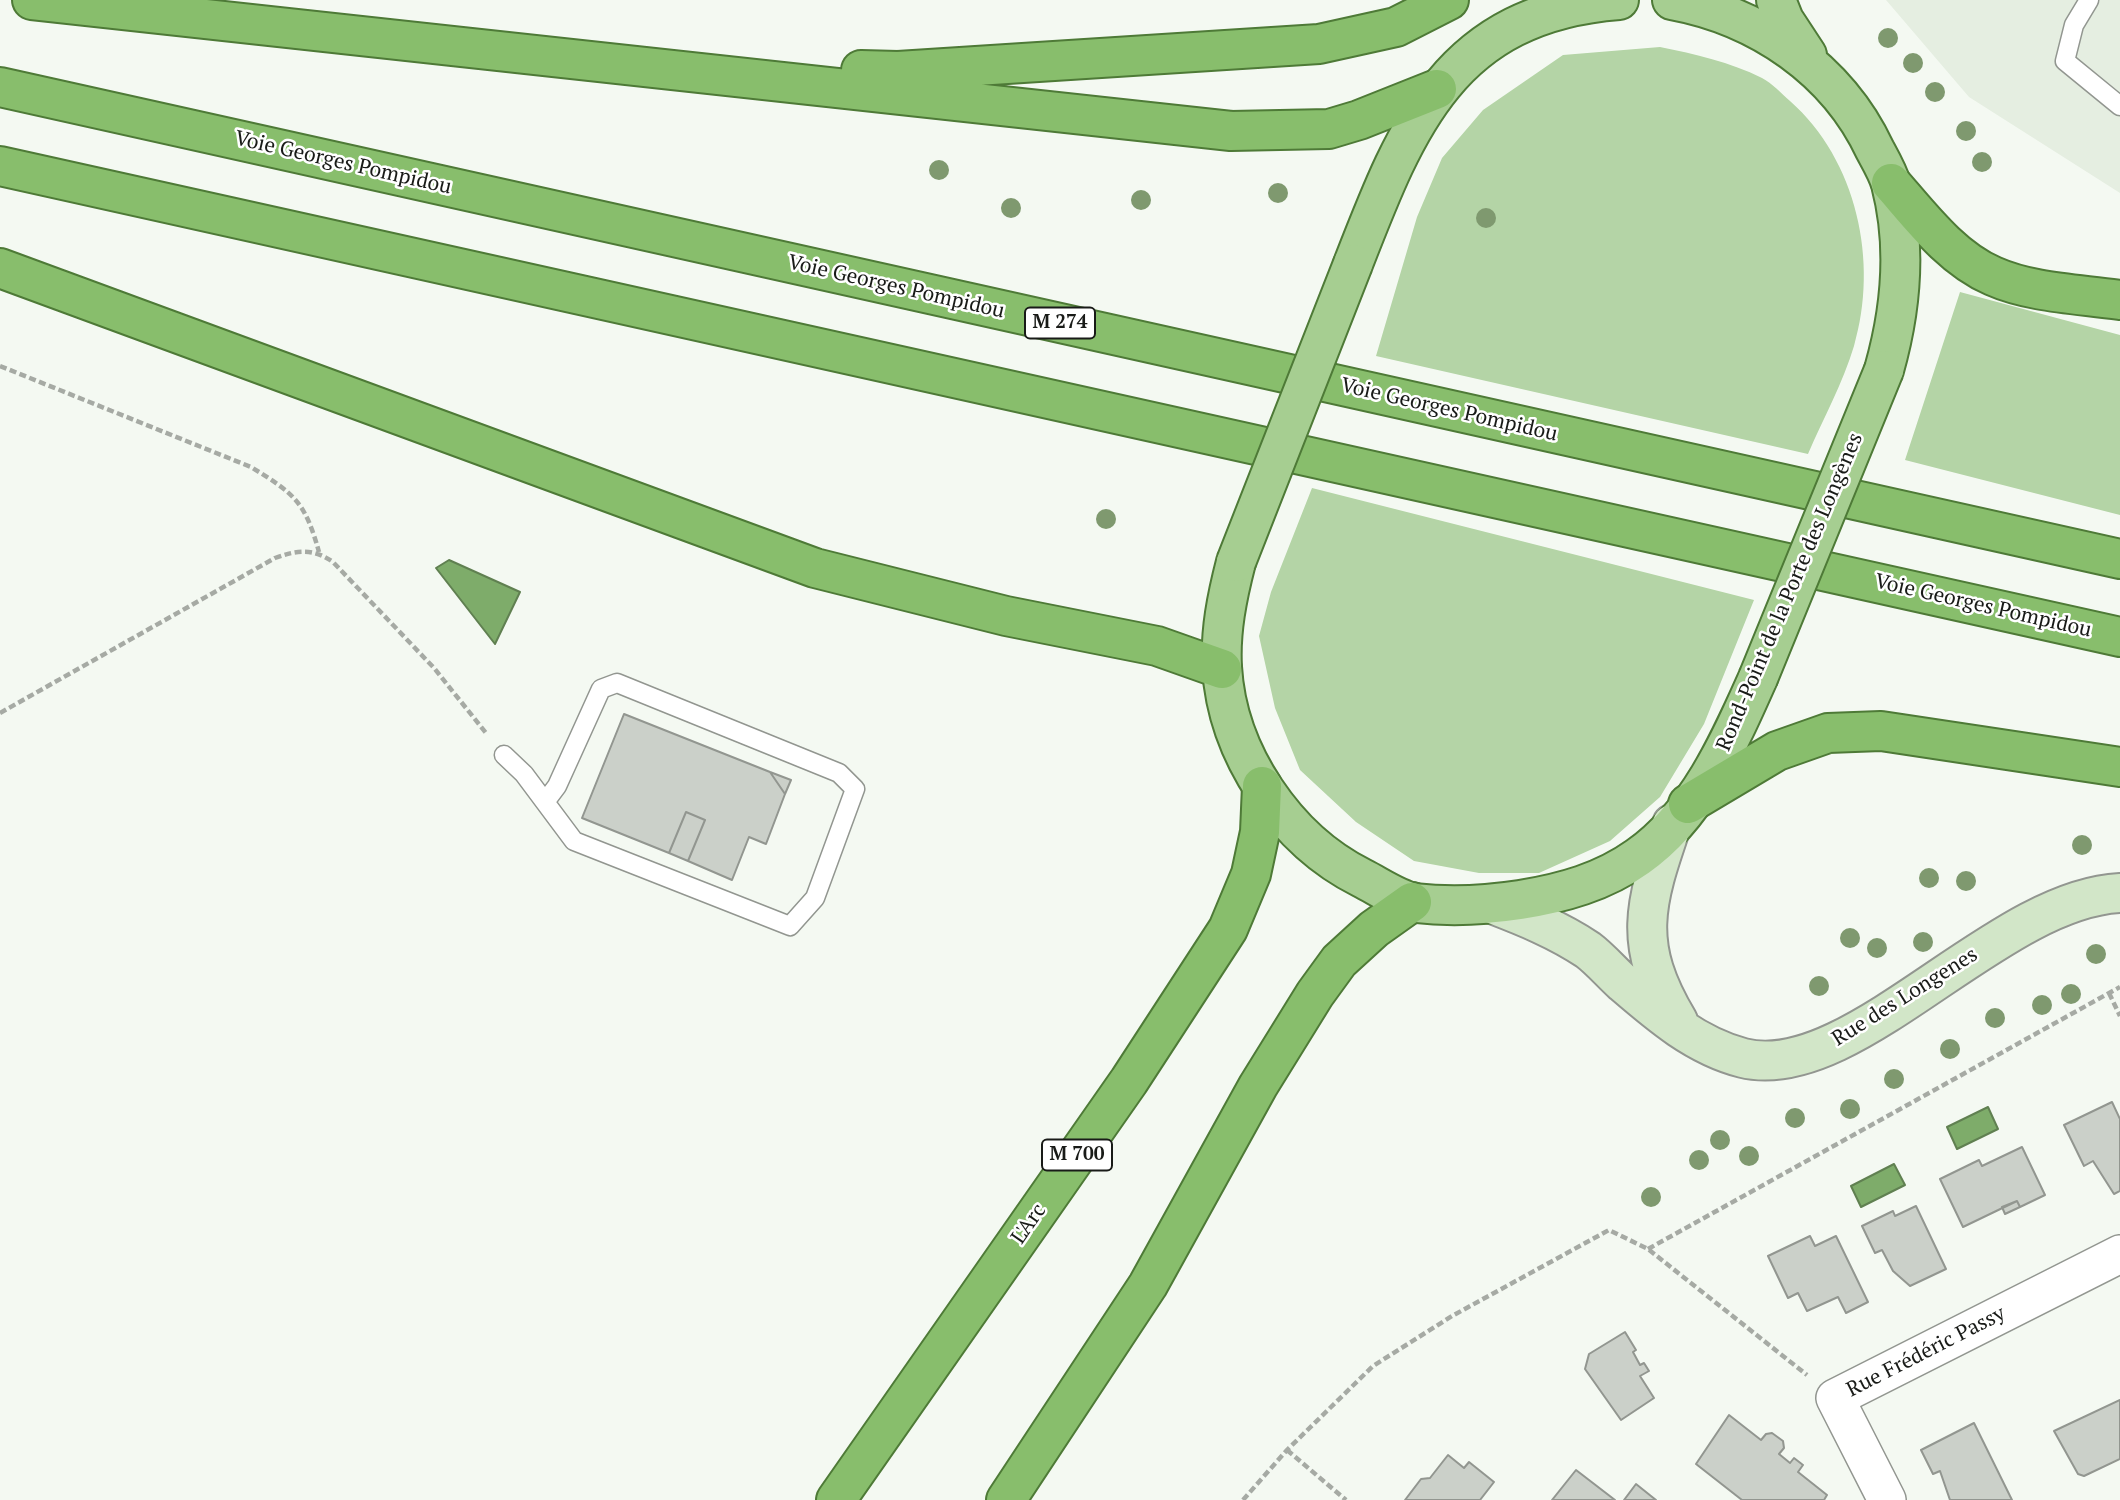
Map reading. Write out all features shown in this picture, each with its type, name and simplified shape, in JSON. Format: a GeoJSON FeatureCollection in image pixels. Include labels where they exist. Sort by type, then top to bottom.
{"type":"FeatureCollection","features":[{"type":"Feature","properties":{"kind":"highway"},"geometry":{"type":"LineString","coordinates":[[32,0],[1231,131],[1329,129],[1371,116],[1437,89]]}},
{"type":"Feature","properties":{"kind":"highway"},"geometry":{"type":"LineString","coordinates":[[551,58],[898,71],[1319,44],[1396,27],[1449,0]]}},
{"type":"Feature","properties":{"kind":"highway","name":"Voie Georges Pompidou"},"geometry":{"type":"LineString","coordinates":[[0,87],[2120,559]]}},
{"type":"Feature","properties":{"kind":"highway","name":"Voie Georges Pompidou"},"geometry":{"type":"LineString","coordinates":[[0,166],[2120,637]]}},
{"type":"Feature","properties":{"kind":"highway"},"geometry":{"type":"LineString","coordinates":[[1891,183],[1932,229],[1959,254],[1991,275],[2010,282],[2120,300]]}},
{"type":"Feature","properties":{"kind":"highway"},"geometry":{"type":"LineString","coordinates":[[0,268],[815,568],[1006,616],[1157,646],[1222,669]]}},
{"type":"Feature","properties":{"kind":"highway"},"geometry":{"type":"LineString","coordinates":[[1680,814],[1777,751],[1828,733],[1881,731],[2120,767]]}},
{"type":"Feature","properties":{"kind":"highway","name":"L'Arc"},"geometry":{"type":"LineString","coordinates":[[836,1500],[1129,1081],[1228,929],[1251,874],[1260,832],[1262,786]]}},
{"type":"Feature","properties":{"kind":"highway"},"geometry":{"type":"LineString","coordinates":[[1006,1500],[1148,1285],[1258,1086],[1315,994],[1339,961],[1374,929],[1412,902]]}},
{"type":"Feature","properties":{"kind":"main road","name":"Rond-Point de la Porte des Longènes"},"geometry":{"type":"LineString","coordinates":[[1597,1],[1544,13],[1498,34],[1437,89],[1390,169],[1236,562],[1226,603],[1222,669],[1241,744],[1262,786],[1285,818],[1338,866],[1412,902],[1492,904],[1550,895],[1595,882],[1640,856],[1680,814],[1727,747],[1884,370],[1900,294],[1899,240],[1891,183],[1861,125],[1815,69],[1780,41],[1753,25],[1714,10],[1672,0]]}},
{"type":"Feature","properties":{"kind":"main road"},"geometry":{"type":"LineString","coordinates":[[1776,0],[1784,20],[1815,69]]}},
{"type":"Feature","properties":{"kind":"main road"},"geometry":{"type":"LineString","coordinates":[[1680,814],[1654,878],[1647,951],[1658,987],[1686,1034]]}},
{"type":"Feature","properties":{"kind":"main road","name":"Rue des Longenes"},"geometry":{"type":"LineString","coordinates":[[1492,904],[1557,931],[1590,952],[1686,1034],[1745,1059],[1774,1061],[1808,1054],[1839,1041],[1990,944],[2047,913],[2108,894],[2120,893]]}},
{"type":"Feature","properties":{"kind":"street","name":"Rue Frédéric Passy"},"geometry":{"type":"LineString","coordinates":[[1887,1500],[1835,1398],[2120,1254]]}},
{"type":"Feature","properties":{"kind":"lane"},"geometry":{"type":"LineString","coordinates":[[2089,0],[2074,25],[2065,61],[2120,106]]}},
{"type":"Feature","properties":{"kind":"lane"},"geometry":{"type":"LineString","coordinates":[[503,755],[524,774],[574,841],[790,926],[815,898],[855,789],[839,773],[617,683],[601,689],[557,786],[545,802]]}},
{"type":"Feature","properties":{"kind":"path"},"geometry":{"type":"LineString","coordinates":[[0,366],[251,467],[283,486],[301,504],[310,519],[319,552]]}},
{"type":"Feature","properties":{"kind":"path"},"geometry":{"type":"LineString","coordinates":[[0,713],[275,558],[290,552],[319,552],[333,562],[434,668],[503,755]]}},
{"type":"Feature","properties":{"kind":"path"},"geometry":{"type":"LineString","coordinates":[[1648,1249],[2120,987]]}},
{"type":"Feature","properties":{"kind":"path"},"geometry":{"type":"LineString","coordinates":[[2109,993],[2120,1016]]}},
{"type":"Feature","properties":{"kind":"path"},"geometry":{"type":"LineString","coordinates":[[1243,1500],[1287,1451],[1373,1366],[1452,1316],[1609,1230],[1648,1249],[1835,1398]]}},
{"type":"Feature","properties":{"kind":"path"},"geometry":{"type":"LineString","coordinates":[[1287,1451],[1346,1500]]}},
{"type":"Feature","properties":{"kind":"shaded area"},"geometry":{"type":"Polygon","coordinates":[[[1886,0],[2120,0],[2120,193],[1969,97],[1886,0]]]}},
{"type":"Feature","properties":{"kind":"shaded area"},"geometry":{"type":"Polygon","coordinates":[[[1660,47],[1725,63],[1750,72],[1769,83],[1813,125],[1832,152],[1846,182],[1862,247],[1864,281],[1861,314],[1844,374],[1808,454],[1376,356],[1417,217],[1442,158],[1483,110],[1563,55],[1660,47]]]}},
{"type":"Feature","properties":{"kind":"shaded area"},"geometry":{"type":"Polygon","coordinates":[[[1960,292],[2120,335],[2120,515],[1905,460],[1960,292]]]}},
{"type":"Feature","properties":{"kind":"shaded area"},"geometry":{"type":"Polygon","coordinates":[[[1312,488],[1754,600],[1704,724],[1660,797],[1610,841],[1539,873],[1479,873],[1414,861],[1356,822],[1300,770],[1275,708],[1259,636],[1271,592],[1312,488]]]}},
{"type":"Feature","properties":{"kind":"shaded area"},"geometry":{"type":"Polygon","coordinates":[[[449,560],[520,592],[495,644],[436,568],[449,560]]]}},
{"type":"Feature","properties":{"kind":"shaded area"},"geometry":{"type":"Polygon","coordinates":[[[1988,1107],[1998,1129],[1957,1149],[1947,1127],[1988,1107]]]}},
{"type":"Feature","properties":{"kind":"shaded area"},"geometry":{"type":"Polygon","coordinates":[[[1894,1164],[1905,1185],[1861,1207],[1851,1186],[1894,1164]]]}},
{"type":"Feature","properties":{"kind":"building"},"geometry":{"type":"Polygon","coordinates":[[[624,714],[770,772],[785,794],[766,844],[749,837],[732,880],[688,861],[705,820],[686,812],[669,853],[582,818],[624,714]]]}},
{"type":"Feature","properties":{"kind":"building"},"geometry":{"type":"Polygon","coordinates":[[[770,772],[791,780],[785,794],[770,772]]]}},
{"type":"Feature","properties":{"kind":"building"},"geometry":{"type":"Polygon","coordinates":[[[686,812],[705,820],[688,861],[669,853],[686,812]]]}},
{"type":"Feature","properties":{"kind":"building"},"geometry":{"type":"Polygon","coordinates":[[[2112,1102],[2120,1119],[2120,1191],[2114,1194],[2093,1161],[2084,1166],[2064,1125],[2112,1102]]]}},
{"type":"Feature","properties":{"kind":"building"},"geometry":{"type":"Polygon","coordinates":[[[2022,1147],[2045,1195],[2020,1207],[2017,1201],[1963,1227],[1940,1179],[1979,1160],[1982,1166],[2022,1147]]]}},
{"type":"Feature","properties":{"kind":"building"},"geometry":{"type":"Polygon","coordinates":[[[2017,1201],[2020,1207],[2005,1214],[2002,1207],[2017,1201]]]}},
{"type":"Feature","properties":{"kind":"building"},"geometry":{"type":"Polygon","coordinates":[[[1916,1206],[1946,1269],[1910,1286],[1893,1271],[1882,1250],[1875,1253],[1862,1226],[1893,1211],[1895,1216],[1916,1206]]]}},
{"type":"Feature","properties":{"kind":"building"},"geometry":{"type":"Polygon","coordinates":[[[1810,1236],[1815,1246],[1836,1236],[1868,1302],[1846,1313],[1838,1297],[1807,1311],[1798,1293],[1788,1298],[1768,1256],[1810,1236]]]}},
{"type":"Feature","properties":{"kind":"building"},"geometry":{"type":"Polygon","coordinates":[[[1625,1332],[1636,1350],[1633,1352],[1640,1365],[1644,1363],[1649,1371],[1640,1376],[1654,1398],[1621,1420],[1585,1369],[1589,1354],[1625,1332]]]}},
{"type":"Feature","properties":{"kind":"building"},"geometry":{"type":"Polygon","coordinates":[[[2120,1400],[2120,1459],[2084,1476],[2078,1474],[2054,1431],[2120,1400]]]}},
{"type":"Feature","properties":{"kind":"building"},"geometry":{"type":"Polygon","coordinates":[[[1729,1415],[1761,1440],[1766,1434],[1772,1433],[1783,1441],[1784,1448],[1779,1454],[1790,1463],[1794,1458],[1803,1465],[1798,1472],[1827,1495],[1824,1500],[1742,1500],[1696,1464],[1729,1415]]]}},
{"type":"Feature","properties":{"kind":"building"},"geometry":{"type":"Polygon","coordinates":[[[1974,1423],[2012,1500],[1950,1500],[1940,1471],[1933,1474],[1921,1450],[1974,1423]]]}},
{"type":"Feature","properties":{"kind":"building"},"geometry":{"type":"Polygon","coordinates":[[[1448,1455],[1464,1468],[1469,1462],[1494,1482],[1480,1500],[1405,1500],[1421,1479],[1430,1478],[1448,1455]]]}},
{"type":"Feature","properties":{"kind":"building"},"geometry":{"type":"Polygon","coordinates":[[[1576,1470],[1615,1500],[1552,1500],[1576,1470]]]}},
{"type":"Feature","properties":{"kind":"building"},"geometry":{"type":"Polygon","coordinates":[[[1636,1484],[1656,1500],[1624,1500],[1636,1484]]]}}]}
